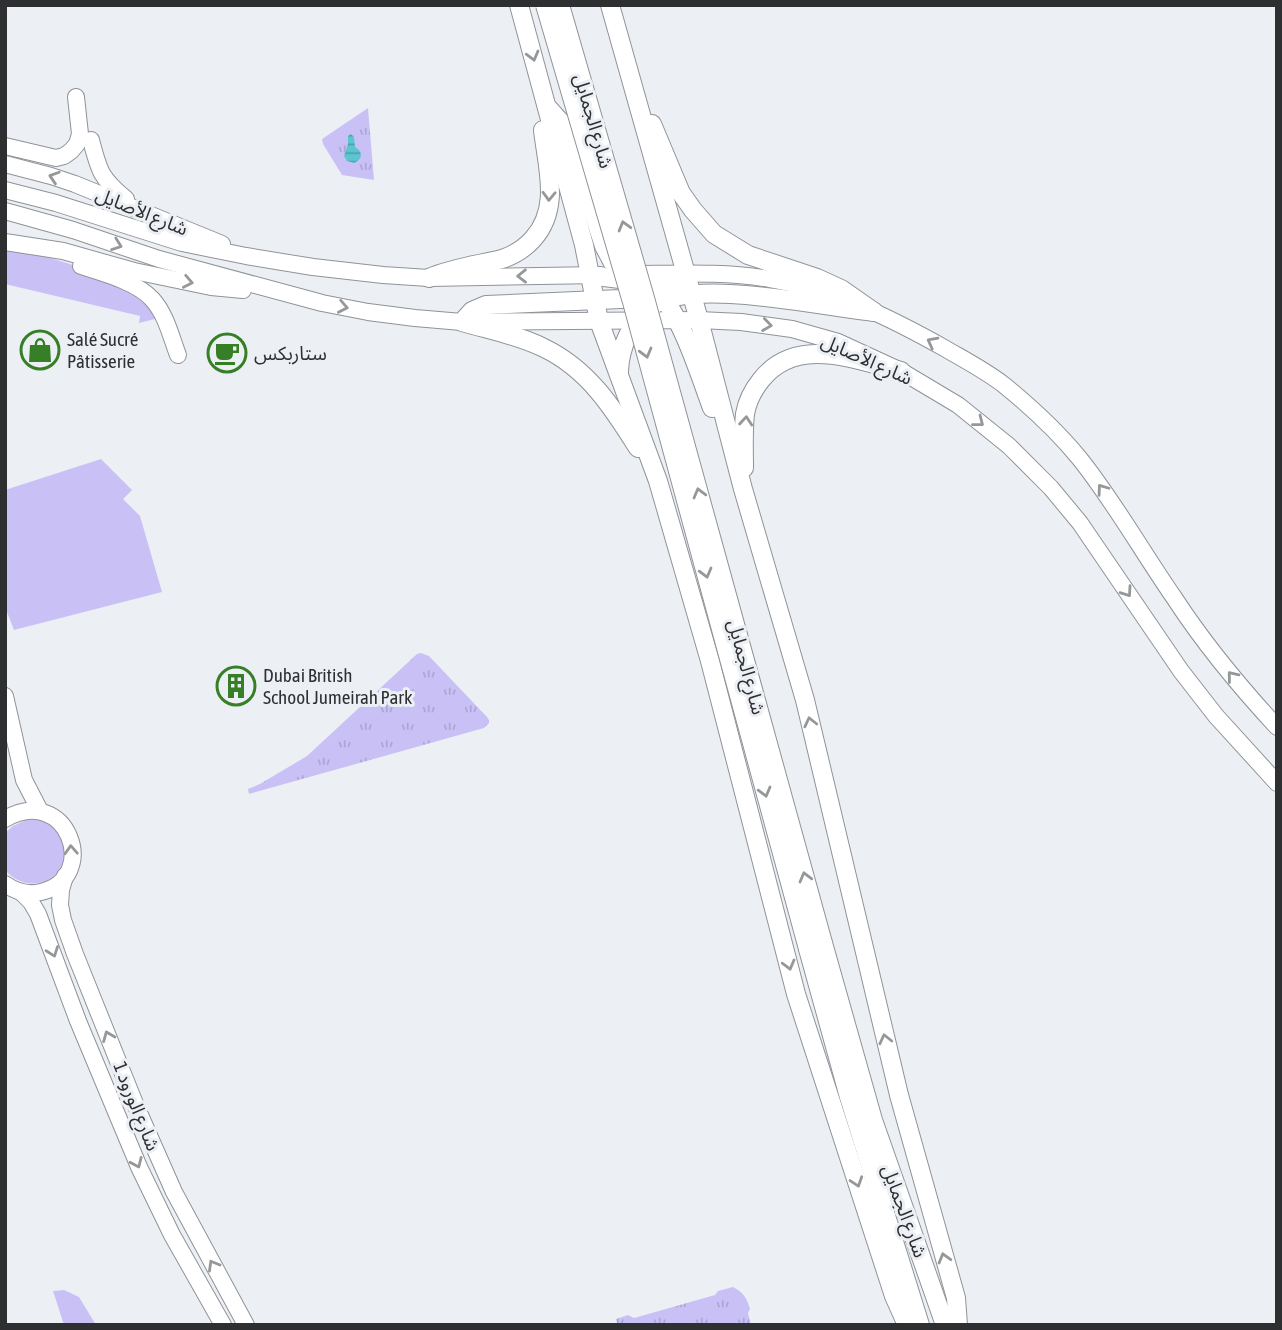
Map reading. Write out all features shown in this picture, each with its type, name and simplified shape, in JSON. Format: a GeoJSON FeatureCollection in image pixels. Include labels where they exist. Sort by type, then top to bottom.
{"type":"FeatureCollection","features":[{"type":"Feature","properties":{"kind":"main road"},"geometry":{"type":"LineString","coordinates":[[519,5],[583,245],[599,321],[658,481],[710,661],[796,994],[894,1296],[907,1325]]}},
{"type":"Feature","properties":{"kind":"main road","name":"شارع الجمايل"},"geometry":{"type":"LineString","coordinates":[[545,5],[816,946],[873,1121],[945,1325]]}},
{"type":"Feature","properties":{"kind":"main road","name":"شارع الجمايل"},"geometry":{"type":"LineString","coordinates":[[560,5],[649,311],[816,946],[849,1097],[920,1325]]}},
{"type":"Feature","properties":{"kind":"main road"},"geometry":{"type":"LineString","coordinates":[[610,5],[699,320],[743,489],[805,700],[899,1095],[956,1298],[958,1325]]}},
{"type":"Feature","properties":{"kind":"main road"},"geometry":{"type":"LineString","coordinates":[[5,146],[47,157],[64,156],[80,139],[76,97]]}},
{"type":"Feature","properties":{"kind":"main road"},"geometry":{"type":"LineString","coordinates":[[638,104],[651,120],[681,193],[715,234],[748,255],[841,289],[874,312]]}},
{"type":"Feature","properties":{"kind":"main road"},"geometry":{"type":"LineString","coordinates":[[547,106],[566,128],[604,246],[622,277],[661,304],[699,320]]}},
{"type":"Feature","properties":{"kind":"main road"},"geometry":{"type":"LineString","coordinates":[[429,278],[512,255],[526,246],[542,228],[551,194],[544,133],[544,113],[547,106]]}},
{"type":"Feature","properties":{"kind":"main road"},"geometry":{"type":"LineString","coordinates":[[91,141],[99,170],[105,179],[139,210]]}},
{"type":"Feature","properties":{"kind":"main road","name":"شارع الأصايل"},"geometry":{"type":"LineString","coordinates":[[5,164],[51,176],[203,236],[278,261]]}},
{"type":"Feature","properties":{"kind":"main road","name":"شارع الأصايل"},"geometry":{"type":"LineString","coordinates":[[5,190],[56,203],[182,243],[348,272],[429,278],[590,276]]}},
{"type":"Feature","properties":{"kind":"main road","name":"شارع الأصايل"},"geometry":{"type":"LineString","coordinates":[[5,211],[159,259],[322,303],[368,312],[462,322],[636,321],[661,304]]}},
{"type":"Feature","properties":{"kind":"main road","name":"شارع الأصايل"},"geometry":{"type":"LineString","coordinates":[[5,242],[63,251],[134,271],[211,287],[277,291]]}},
{"type":"Feature","properties":{"kind":"main road"},"geometry":{"type":"LineString","coordinates":[[26,246],[141,290],[152,298],[160,310],[178,355]]}},
{"type":"Feature","properties":{"kind":"main road"},"geometry":{"type":"LineString","coordinates":[[619,375],[628,333],[636,321],[661,304],[686,274]]}},
{"type":"Feature","properties":{"kind":"main road"},"geometry":{"type":"LineString","coordinates":[[590,276],[732,275],[801,285],[874,312],[972,364],[1002,384],[1042,418],[1079,459],[1210,649],[1277,727]]}},
{"type":"Feature","properties":{"kind":"main road"},"geometry":{"type":"LineString","coordinates":[[658,481],[615,411],[584,375],[545,348],[462,322],[471,311],[486,305],[621,299],[661,304],[692,295],[718,294],[766,297],[874,312]]}},
{"type":"Feature","properties":{"kind":"main road"},"geometry":{"type":"LineString","coordinates":[[661,304],[743,489]]}},
{"type":"Feature","properties":{"kind":"main road","name":"شارع الأصايل"},"geometry":{"type":"LineString","coordinates":[[699,320],[792,329],[838,342],[901,371],[968,414],[1009,446],[1051,488],[1080,523],[1181,671],[1216,716],[1277,783]]}},
{"type":"Feature","properties":{"kind":"main road"},"geometry":{"type":"LineString","coordinates":[[743,489],[745,415],[749,400],[766,373],[798,356],[816,353],[901,371]]}},
{"type":"Feature","properties":{"kind":"main road"},"geometry":{"type":"LineString","coordinates":[[5,696],[24,780],[40,811]]}},
{"type":"Feature","properties":{"kind":"main road"},"geometry":{"type":"LineString","coordinates":[[5,802],[5,819],[28,810],[40,811]]}},
{"type":"Feature","properties":{"kind":"main road","name":"شارع الورود 1"},"geometry":{"type":"LineString","coordinates":[[40,811],[58,820],[71,839],[73,855],[61,890],[60,905],[75,954],[136,1105],[180,1203],[246,1325]]}},
{"type":"Feature","properties":{"kind":"main road"},"geometry":{"type":"LineString","coordinates":[[5,884],[21,892],[34,894],[57,885],[65,876]]}},
{"type":"Feature","properties":{"kind":"main road","name":"شارع الورود 1"},"geometry":{"type":"LineString","coordinates":[[21,892],[38,914],[71,1003],[139,1167],[172,1235],[223,1325]]}},
{"type":"Feature","properties":{"kind":"green space"},"geometry":{"type":"Polygon","coordinates":[[[368,108],[374,180],[342,175],[322,139],[368,108]]]}},
{"type":"Feature","properties":{"kind":"green space"},"geometry":{"type":"Polygon","coordinates":[[[5,250],[41,255],[134,290],[159,318],[139,323],[140,316],[5,284],[5,250]]]}},
{"type":"Feature","properties":{"kind":"green space"},"geometry":{"type":"Polygon","coordinates":[[[101,459],[132,490],[123,499],[140,516],[162,592],[14,630],[5,607],[5,490],[101,459]]]}},
{"type":"Feature","properties":{"kind":"green space"},"geometry":{"type":"Polygon","coordinates":[[[421,653],[429,656],[487,717],[489,723],[484,728],[249,794],[248,789],[307,756],[421,653]]]}},
{"type":"Feature","properties":{"kind":"green space"},"geometry":{"type":"Polygon","coordinates":[[[26,820],[38,820],[54,828],[64,847],[64,860],[56,874],[34,884],[18,880],[5,870],[5,833],[26,820]]]}},
{"type":"Feature","properties":{"kind":"green space"},"geometry":{"type":"Polygon","coordinates":[[[733,1287],[742,1293],[747,1302],[751,1325],[615,1325],[616,1319],[628,1315],[634,1318],[715,1295],[718,1291],[733,1287]]]}},
{"type":"Feature","properties":{"kind":"green space"},"geometry":{"type":"Polygon","coordinates":[[[64,1290],[79,1297],[96,1325],[64,1325],[53,1291],[64,1290]]]}},
{"type":"Feature","properties":{"kind":"water"},"geometry":{"type":"Polygon","coordinates":[[[351,134],[361,155],[354,163],[347,161],[344,156],[348,136],[351,134]]]}},
{"type":"Feature","properties":{"kind":"place","name":"Salé Sucré Pâtisserie"},"geometry":{"type":"Point","coordinates":[40,350]}},
{"type":"Feature","properties":{"kind":"place","name":"ستاربكس"},"geometry":{"type":"Point","coordinates":[227,353]}},
{"type":"Feature","properties":{"kind":"place","name":"Dubai British School Jumeirah Park"},"geometry":{"type":"Point","coordinates":[236,686]}}]}
